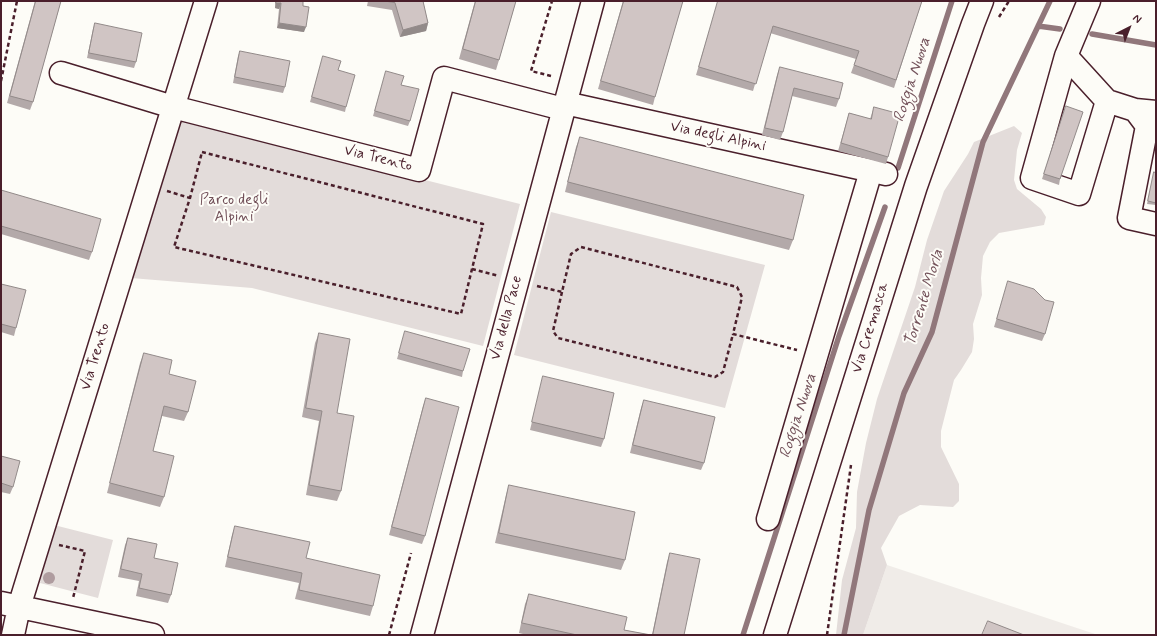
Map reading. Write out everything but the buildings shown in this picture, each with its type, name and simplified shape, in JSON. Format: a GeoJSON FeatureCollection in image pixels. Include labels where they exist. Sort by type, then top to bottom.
{"type":"FeatureCollection","features":[{"type":"Feature","properties":{"kind":"street","name":"Via Trento"},"geometry":{"type":"LineString","coordinates":[[13,635],[10,605],[39,541],[206,1]]}},
{"type":"Feature","properties":{"kind":"street","name":"Via della Pace"},"geometry":{"type":"LineString","coordinates":[[422,635],[593,1]]}},
{"type":"Feature","properties":{"kind":"street","name":"Via Cremasca"},"geometry":{"type":"LineString","coordinates":[[775,635],[916,186],[982,1]]}},
{"type":"Feature","properties":{"kind":"street","name":"Via Cremasca"},"geometry":{"type":"LineString","coordinates":[[973,24],[988,1]]}},
{"type":"Feature","properties":{"kind":"street"},"geometry":{"type":"LineString","coordinates":[[1089,1],[1066,56],[1032,178],[1079,194],[1107,101]]}},
{"type":"Feature","properties":{"kind":"street"},"geometry":{"type":"LineString","coordinates":[[1066,56],[1107,101],[1135,110],[1156,112]]}},
{"type":"Feature","properties":{"kind":"street","name":"Via Trento"},"geometry":{"type":"LineString","coordinates":[[61,73],[173,107],[419,170],[444,78],[564,106]]}},
{"type":"Feature","properties":{"kind":"street","name":"Via degli Alpini"},"geometry":{"type":"LineString","coordinates":[[564,106],[878,172],[839,279],[768,518]]}},
{"type":"Feature","properties":{"kind":"street"},"geometry":{"type":"LineString","coordinates":[[1135,110],[1147,126],[1129,218],[1156,224]]}},
{"type":"Feature","properties":{"kind":"street"},"geometry":{"type":"LineString","coordinates":[[10,605],[153,635]]}},
{"type":"Feature","properties":{"kind":"path"},"geometry":{"type":"LineString","coordinates":[[1,81],[17,1]]}},
{"type":"Feature","properties":{"kind":"path"},"geometry":{"type":"LineString","coordinates":[[552,1],[531,71],[558,78]]}},
{"type":"Feature","properties":{"kind":"path"},"geometry":{"type":"LineString","coordinates":[[202,152],[483,224],[472,269],[461,314],[174,247],[190,198],[202,152]]}},
{"type":"Feature","properties":{"kind":"path"},"geometry":{"type":"LineString","coordinates":[[581,247],[737,287],[742,297],[723,372],[714,378],[558,338],[553,331],[562,292],[571,254],[581,247]]}},
{"type":"Feature","properties":{"kind":"path"},"geometry":{"type":"LineString","coordinates":[[472,269],[562,292]]}},
{"type":"Feature","properties":{"kind":"path"},"geometry":{"type":"LineString","coordinates":[[733,334],[817,355]]}},
{"type":"Feature","properties":{"kind":"path"},"geometry":{"type":"LineString","coordinates":[[826,635],[853,460]]}},
{"type":"Feature","properties":{"kind":"path"},"geometry":{"type":"LineString","coordinates":[[39,541],[85,551],[69,618]]}},
{"type":"Feature","properties":{"kind":"path"},"geometry":{"type":"LineString","coordinates":[[389,635],[411,553]]}},
{"type":"Feature","properties":{"kind":"shaded area"},"geometry":{"type":"Polygon","coordinates":[[[887,565],[1098,635],[863,635],[887,565]]]}},
{"type":"Feature","properties":{"kind":"green space","name":"Parco degli Alpini"},"geometry":{"type":"Polygon","coordinates":[[[180,118],[520,204],[483,346],[252,288],[131,278],[180,118]]]}},
{"type":"Feature","properties":{"kind":"green space"},"geometry":{"type":"Polygon","coordinates":[[[1014,126],[1022,133],[1017,150],[1014,180],[1017,189],[1041,209],[1046,217],[1044,225],[999,233],[990,242],[983,256],[981,278],[982,295],[973,324],[974,339],[972,352],[954,380],[941,431],[941,447],[959,484],[959,501],[953,507],[920,505],[899,516],[881,548],[887,565],[863,635],[836,635],[842,580],[856,528],[857,492],[866,443],[877,399],[915,287],[927,240],[944,191],[974,142],[1014,126]]]}},
{"type":"Feature","properties":{"kind":"green space"},"geometry":{"type":"Polygon","coordinates":[[[551,212],[765,265],[725,408],[514,355],[551,212]]]}},
{"type":"Feature","properties":{"kind":"green space"},"geometry":{"type":"Polygon","coordinates":[[[54,525],[113,540],[98,598],[40,583],[54,525]]]}},
{"type":"Feature","properties":{"kind":"waterway","name":"Roggia Nuova"},"geometry":{"type":"LineString","coordinates":[[898,168],[952,1]]}},
{"type":"Feature","properties":{"kind":"waterway","name":"Torrente Morla"},"geometry":{"type":"LineString","coordinates":[[844,635],[869,510],[904,393],[932,332],[983,142],[1050,1]]}},
{"type":"Feature","properties":{"kind":"waterway"},"geometry":{"type":"LineString","coordinates":[[1038,26],[1060,29]]}},
{"type":"Feature","properties":{"kind":"waterway"},"geometry":{"type":"LineString","coordinates":[[1092,34],[1156,45]]}},
{"type":"Feature","properties":{"kind":"waterway","name":"Roggia Nuova"},"geometry":{"type":"LineString","coordinates":[[743,635],[839,336],[885,207]]}}]}
